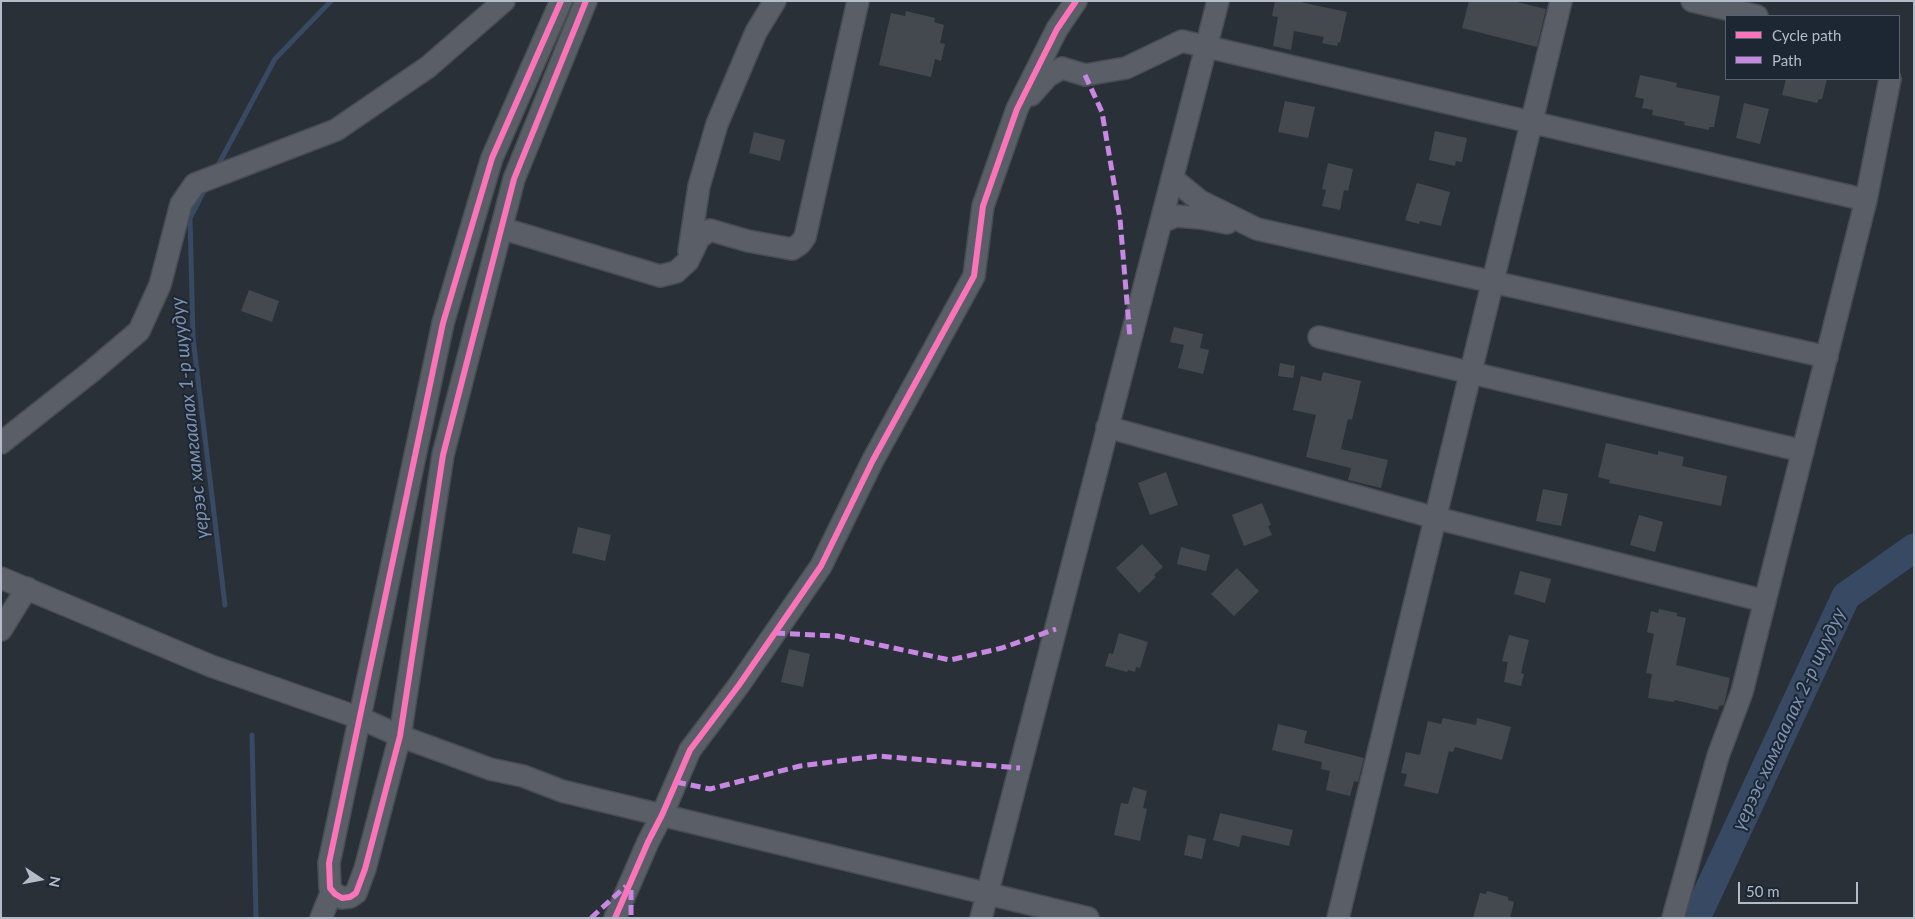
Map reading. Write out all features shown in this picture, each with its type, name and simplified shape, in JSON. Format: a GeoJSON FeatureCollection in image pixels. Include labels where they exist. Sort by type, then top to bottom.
{"type":"FeatureCollection","features":[{"type":"Feature","properties":{"kind":"street"},"geometry":{"type":"LineString","coordinates":[[1,443],[139,331],[160,285],[181,204],[195,184],[336,130],[428,67],[504,1]]}},
{"type":"Feature","properties":{"kind":"street"},"geometry":{"type":"LineString","coordinates":[[561,1],[492,158],[443,323],[330,863],[330,888],[342,898],[350,897],[356,893],[365,869],[400,736],[443,455],[514,179],[586,1]]}},
{"type":"Feature","properties":{"kind":"street"},"geometry":{"type":"LineString","coordinates":[[688,261],[699,186],[717,124],[756,32],[775,1]]}},
{"type":"Feature","properties":{"kind":"street"},"geometry":{"type":"LineString","coordinates":[[501,228],[660,276],[676,272],[688,261],[699,238],[710,230],[748,241],[792,249],[800,244],[805,237],[858,1]]}},
{"type":"Feature","properties":{"kind":"street"},"geometry":{"type":"LineString","coordinates":[[615,918],[690,750],[739,685],[821,566],[873,460],[974,276],[983,206],[1018,109],[1057,29],[1076,1]]}},
{"type":"Feature","properties":{"kind":"street"},"geometry":{"type":"LineString","coordinates":[[981,918],[1218,1]]}},
{"type":"Feature","properties":{"kind":"street"},"geometry":{"type":"LineString","coordinates":[[1338,918],[1561,1]]}},
{"type":"Feature","properties":{"kind":"street"},"geometry":{"type":"LineString","coordinates":[[1692,1],[1753,15]]}},
{"type":"Feature","properties":{"kind":"street"},"geometry":{"type":"LineString","coordinates":[[1018,109],[1048,76],[1062,68],[1085,75],[1126,68],[1182,41],[1866,200]]}},
{"type":"Feature","properties":{"kind":"street"},"geometry":{"type":"LineString","coordinates":[[1673,918],[1718,756],[1742,692],[1866,200],[1890,80]]}},
{"type":"Feature","properties":{"kind":"street"},"geometry":{"type":"LineString","coordinates":[[1172,178],[1200,201],[1256,229]]}},
{"type":"Feature","properties":{"kind":"street"},"geometry":{"type":"LineString","coordinates":[[1161,222],[1176,216],[1201,218],[1256,229],[1827,357]]}},
{"type":"Feature","properties":{"kind":"street"},"geometry":{"type":"LineString","coordinates":[[1319,337],[1803,451]]}},
{"type":"Feature","properties":{"kind":"street"},"geometry":{"type":"LineString","coordinates":[[1107,427],[1436,518],[1765,602]]}},
{"type":"Feature","properties":{"kind":"street"},"geometry":{"type":"LineString","coordinates":[[1,578],[211,666],[360,718],[400,736],[490,769],[523,776],[562,790],[662,815],[1088,918]]}},
{"type":"Feature","properties":{"kind":"street"},"geometry":{"type":"LineString","coordinates":[[1,630],[27,588]]}},
{"type":"Feature","properties":{"kind":"street"},"geometry":{"type":"LineString","coordinates":[[321,918],[332,891]]}},
{"type":"Feature","properties":{"kind":"building"},"geometry":{"type":"Polygon","coordinates":[[[1275,1],[1296,1],[1347,12],[1340,43],[1338,42],[1337,46],[1322,43],[1324,37],[1294,31],[1291,50],[1273,46],[1278,17],[1272,16],[1275,1]]]}},
{"type":"Feature","properties":{"kind":"building"},"geometry":{"type":"Polygon","coordinates":[[[1469,1],[1513,1],[1546,9],[1537,47],[1462,28],[1469,1]]]}},
{"type":"Feature","properties":{"kind":"building"},"geometry":{"type":"Polygon","coordinates":[[[906,11],[935,18],[934,22],[944,25],[940,43],[945,44],[941,61],[935,59],[931,77],[879,65],[891,13],[905,16],[906,11]]]}},
{"type":"Feature","properties":{"kind":"building"},"geometry":{"type":"Polygon","coordinates":[[[1640,75],[1677,83],[1676,87],[1720,96],[1714,127],[1709,127],[1709,130],[1684,125],[1685,122],[1652,115],[1653,110],[1642,108],[1644,99],[1635,97],[1640,75]]]}},
{"type":"Feature","properties":{"kind":"building"},"geometry":{"type":"Polygon","coordinates":[[[1786,80],[1827,80],[1822,99],[1819,99],[1817,103],[1782,95],[1786,80]]]}},
{"type":"Feature","properties":{"kind":"building"},"geometry":{"type":"Polygon","coordinates":[[[1285,101],[1315,107],[1308,138],[1278,132],[1285,101]]]}},
{"type":"Feature","properties":{"kind":"building"},"geometry":{"type":"Polygon","coordinates":[[[1744,103],[1769,109],[1760,144],[1736,138],[1744,103]]]}},
{"type":"Feature","properties":{"kind":"building"},"geometry":{"type":"Polygon","coordinates":[[[1435,131],[1467,138],[1462,162],[1456,161],[1455,166],[1429,160],[1435,131]]]}},
{"type":"Feature","properties":{"kind":"building"},"geometry":{"type":"Polygon","coordinates":[[[754,132],[785,140],[780,161],[749,153],[754,132]]]}},
{"type":"Feature","properties":{"kind":"building"},"geometry":{"type":"Polygon","coordinates":[[[1328,163],[1353,169],[1348,191],[1344,190],[1340,210],[1322,206],[1326,190],[1322,189],[1328,163]]]}},
{"type":"Feature","properties":{"kind":"building"},"geometry":{"type":"Polygon","coordinates":[[[1417,183],[1450,192],[1441,226],[1420,221],[1419,224],[1405,220],[1417,183]]]}},
{"type":"Feature","properties":{"kind":"building"},"geometry":{"type":"Polygon","coordinates":[[[249,290],[279,301],[272,322],[241,311],[249,290]]]}},
{"type":"Feature","properties":{"kind":"building"},"geometry":{"type":"Polygon","coordinates":[[[1174,327],[1203,334],[1200,348],[1209,350],[1203,374],[1178,368],[1184,345],[1170,342],[1174,327]]]}},
{"type":"Feature","properties":{"kind":"building"},"geometry":{"type":"Polygon","coordinates":[[[1280,363],[1295,366],[1293,378],[1278,376],[1280,363]]]}},
{"type":"Feature","properties":{"kind":"building"},"geometry":{"type":"Polygon","coordinates":[[[1323,372],[1361,381],[1352,420],[1348,419],[1341,449],[1388,460],[1381,488],[1348,480],[1351,468],[1306,457],[1316,415],[1293,410],[1301,376],[1321,381],[1323,372]]]}},
{"type":"Feature","properties":{"kind":"building"},"geometry":{"type":"Polygon","coordinates":[[[1606,443],[1658,455],[1658,451],[1684,457],[1682,466],[1727,476],[1721,506],[1609,483],[1610,480],[1598,477],[1606,443]]]}},
{"type":"Feature","properties":{"kind":"building"},"geometry":{"type":"Polygon","coordinates":[[[1166,472],[1178,505],[1150,515],[1138,483],[1166,472]]]}},
{"type":"Feature","properties":{"kind":"building"},"geometry":{"type":"Polygon","coordinates":[[[1543,489],[1568,494],[1561,526],[1536,521],[1543,489]]]}},
{"type":"Feature","properties":{"kind":"building"},"geometry":{"type":"Polygon","coordinates":[[[1262,503],[1271,525],[1268,526],[1272,535],[1244,546],[1232,515],[1262,503]]]}},
{"type":"Feature","properties":{"kind":"building"},"geometry":{"type":"Polygon","coordinates":[[[1639,515],[1663,522],[1655,552],[1630,545],[1639,515]]]}},
{"type":"Feature","properties":{"kind":"building"},"geometry":{"type":"Polygon","coordinates":[[[578,527],[611,535],[605,561],[572,553],[578,527]]]}},
{"type":"Feature","properties":{"kind":"building"},"geometry":{"type":"Polygon","coordinates":[[[1142,544],[1163,567],[1154,575],[1156,577],[1139,593],[1116,568],[1142,544]]]}},
{"type":"Feature","properties":{"kind":"building"},"geometry":{"type":"Polygon","coordinates":[[[1181,547],[1210,555],[1206,571],[1177,564],[1181,547]]]}},
{"type":"Feature","properties":{"kind":"building"},"geometry":{"type":"Polygon","coordinates":[[[1237,568],[1259,591],[1234,616],[1211,594],[1237,568]]]}},
{"type":"Feature","properties":{"kind":"building"},"geometry":{"type":"Polygon","coordinates":[[[1520,571],[1551,579],[1545,603],[1514,594],[1520,571]]]}},
{"type":"Feature","properties":{"kind":"building"},"geometry":{"type":"Polygon","coordinates":[[[1659,609],[1677,613],[1677,616],[1686,618],[1676,665],[1730,678],[1724,705],[1719,706],[1718,710],[1675,700],[1674,702],[1648,698],[1652,674],[1646,673],[1654,634],[1647,632],[1651,611],[1658,613],[1659,609]]]}},
{"type":"Feature","properties":{"kind":"building"},"geometry":{"type":"Polygon","coordinates":[[[1119,633],[1148,642],[1140,668],[1136,667],[1135,672],[1128,670],[1127,672],[1105,666],[1109,653],[1113,654],[1119,633]]]}},
{"type":"Feature","properties":{"kind":"building"},"geometry":{"type":"Polygon","coordinates":[[[1509,635],[1529,640],[1521,673],[1524,674],[1521,686],[1504,682],[1508,662],[1502,661],[1509,635]]]}},
{"type":"Feature","properties":{"kind":"building"},"geometry":{"type":"Polygon","coordinates":[[[789,649],[810,654],[803,687],[781,682],[789,649]]]}},
{"type":"Feature","properties":{"kind":"building"},"geometry":{"type":"Polygon","coordinates":[[[1443,718],[1476,725],[1477,718],[1511,727],[1502,760],[1455,747],[1453,752],[1449,751],[1438,794],[1404,786],[1407,774],[1401,773],[1406,752],[1420,755],[1428,721],[1441,724],[1443,718]]]}},
{"type":"Feature","properties":{"kind":"building"},"geometry":{"type":"Polygon","coordinates":[[[1278,724],[1307,731],[1304,743],[1364,758],[1358,782],[1354,781],[1350,796],[1326,790],[1330,771],[1321,769],[1322,762],[1272,750],[1278,724]]]}},
{"type":"Feature","properties":{"kind":"building"},"geometry":{"type":"Polygon","coordinates":[[[1133,787],[1147,791],[1143,808],[1147,809],[1140,841],[1114,835],[1121,803],[1128,804],[1133,787]]]}},
{"type":"Feature","properties":{"kind":"building"},"geometry":{"type":"Polygon","coordinates":[[[1220,813],[1293,830],[1289,846],[1242,835],[1239,847],[1213,840],[1220,813]]]}},
{"type":"Feature","properties":{"kind":"building"},"geometry":{"type":"Polygon","coordinates":[[[1188,835],[1206,839],[1202,859],[1184,855],[1188,835]]]}},
{"type":"Feature","properties":{"kind":"building"},"geometry":{"type":"Polygon","coordinates":[[[1487,891],[1508,897],[1508,900],[1514,902],[1510,918],[1473,918],[1480,893],[1486,894],[1487,891]]]}},
{"type":"Feature","properties":{"kind":"waterway","name":"үерээс хамгаалах 1-р шуудуу"},"geometry":{"type":"LineString","coordinates":[[216,169],[275,59],[331,1]]}},
{"type":"Feature","properties":{"kind":"waterway","name":"үерээс хамгаалах 1-р шуудуу"},"geometry":{"type":"LineString","coordinates":[[206,187],[190,218],[193,338],[225,605]]}},
{"type":"Feature","properties":{"kind":"waterway","name":"үерээс хамгаалах 2-р шуудуу"},"geometry":{"type":"LineString","coordinates":[[1696,918],[1846,596],[1914,548]]}},
{"type":"Feature","properties":{"kind":"waterway","name":"үерээс хамгаалах 1-р шуудуу"},"geometry":{"type":"LineString","coordinates":[[252,735],[256,918]]}},
{"type":"Feature","properties":{"kind":"marked path"},"geometry":{"type":"LineString","coordinates":[[1085,75],[1102,112],[1120,219],[1130,338]]}},
{"type":"Feature","properties":{"kind":"marked path"},"geometry":{"type":"LineString","coordinates":[[775,633],[837,636],[950,660],[1002,648],[1056,629]]}},
{"type":"Feature","properties":{"kind":"marked path"},"geometry":{"type":"LineString","coordinates":[[676,782],[710,789],[800,766],[878,756],[1020,768]]}},
{"type":"Feature","properties":{"kind":"marked path"},"geometry":{"type":"LineString","coordinates":[[591,918],[626,886]]}},
{"type":"Feature","properties":{"kind":"marked path"},"geometry":{"type":"LineString","coordinates":[[631,890],[631,918]]}},
{"type":"Feature","properties":{"kind":"cycle path"},"geometry":{"type":"LineString","coordinates":[[561,1],[492,158],[443,323],[329,863],[330,888],[342,898],[350,897],[356,893],[365,869],[400,736],[443,455],[514,179],[586,1]]}},
{"type":"Feature","properties":{"kind":"cycle path"},"geometry":{"type":"LineString","coordinates":[[615,918],[690,750],[739,685],[821,566],[873,460],[974,276],[983,206],[1017,109],[1057,29],[1076,1]]}}]}
